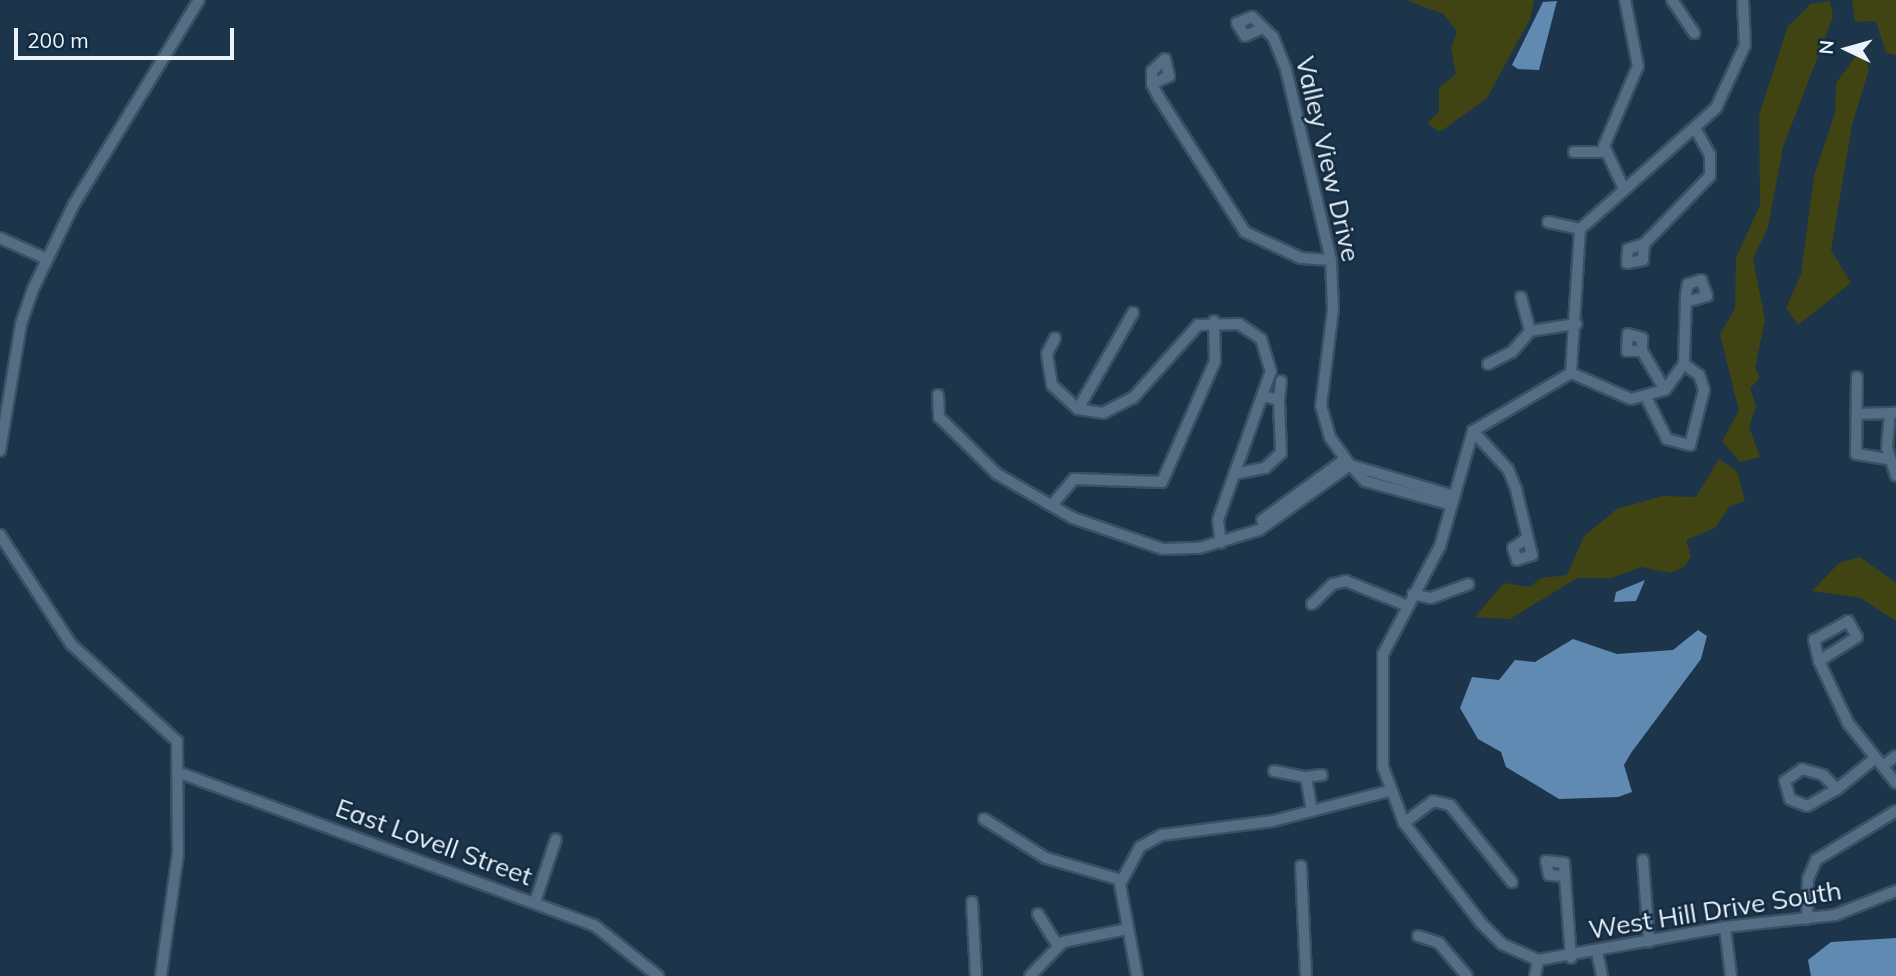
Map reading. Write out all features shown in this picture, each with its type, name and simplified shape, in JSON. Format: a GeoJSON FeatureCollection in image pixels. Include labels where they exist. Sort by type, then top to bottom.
{"type":"FeatureCollection","features":[{"type":"Feature","properties":{"kind":"street"},"geometry":{"type":"LineString","coordinates":[[0,451],[21,324],[47,260],[74,204],[199,0]]}},
{"type":"Feature","properties":{"kind":"street"},"geometry":{"type":"LineString","coordinates":[[1622,187],[1604,152],[1610,122],[1638,66],[1625,0]]}},
{"type":"Feature","properties":{"kind":"street"},"geometry":{"type":"LineString","coordinates":[[1672,0],[1694,33]]}},
{"type":"Feature","properties":{"kind":"street"},"geometry":{"type":"LineString","coordinates":[[1571,373],[1580,229],[1622,187],[1696,130],[1739,66],[1743,0]]}},
{"type":"Feature","properties":{"kind":"street","name":"Valley View Drive"},"geometry":{"type":"LineString","coordinates":[[1262,28],[1284,62],[1331,260],[1333,310],[1321,406],[1347,463]]}},
{"type":"Feature","properties":{"kind":"street"},"geometry":{"type":"LineString","coordinates":[[1152,84],[1219,200],[1245,232],[1301,258],[1331,260]]}},
{"type":"Feature","properties":{"kind":"street"},"geometry":{"type":"LineString","coordinates":[[1644,244],[1710,176],[1710,155],[1696,130]]}},
{"type":"Feature","properties":{"kind":"street"},"geometry":{"type":"LineString","coordinates":[[1574,152],[1604,152]]}},
{"type":"Feature","properties":{"kind":"street"},"geometry":{"type":"LineString","coordinates":[[1548,222],[1580,229]]}},
{"type":"Feature","properties":{"kind":"street"},"geometry":{"type":"LineString","coordinates":[[0,238],[47,260]]}},
{"type":"Feature","properties":{"kind":"street"},"geometry":{"type":"LineString","coordinates":[[1521,297],[1530,331]]}},
{"type":"Feature","properties":{"kind":"street"},"geometry":{"type":"LineString","coordinates":[[1571,373],[1619,397],[1647,399],[1665,390],[1684,364],[1686,302]]}},
{"type":"Feature","properties":{"kind":"street"},"geometry":{"type":"LineString","coordinates":[[1078,410],[1133,313]]}},
{"type":"Feature","properties":{"kind":"street"},"geometry":{"type":"LineString","coordinates":[[1055,338],[1048,373],[1057,393],[1078,410],[1103,413],[1122,407],[1189,330],[1214,321],[1239,324],[1261,339],[1271,370],[1217,526],[1221,543]]}},
{"type":"Feature","properties":{"kind":"street"},"geometry":{"type":"LineString","coordinates":[[1052,505],[1074,480],[1162,482],[1215,361],[1214,321]]}},
{"type":"Feature","properties":{"kind":"street"},"geometry":{"type":"LineString","coordinates":[[1488,364],[1512,352],[1530,331],[1576,324]]}},
{"type":"Feature","properties":{"kind":"street"},"geometry":{"type":"LineString","coordinates":[[1642,351],[1665,390]]}},
{"type":"Feature","properties":{"kind":"street"},"geometry":{"type":"LineString","coordinates":[[1647,399],[1667,439],[1690,445],[1704,390],[1699,375],[1684,364]]}},
{"type":"Feature","properties":{"kind":"street"},"geometry":{"type":"LineString","coordinates":[[1535,976],[1538,960],[1491,935],[1404,823],[1389,791],[1380,743],[1381,669],[1405,605],[1433,563],[1473,431],[1571,373]]}},
{"type":"Feature","properties":{"kind":"street"},"geometry":{"type":"LineString","coordinates":[[1857,377],[1856,454],[1888,458]]}},
{"type":"Feature","properties":{"kind":"street"},"geometry":{"type":"LineString","coordinates":[[1234,474],[1252,473],[1278,459],[1281,381]]}},
{"type":"Feature","properties":{"kind":"street"},"geometry":{"type":"LineString","coordinates":[[938,395],[939,417],[974,454],[1052,505],[1136,544],[1186,550],[1221,543],[1253,530],[1347,463],[1453,501]]}},
{"type":"Feature","properties":{"kind":"street"},"geometry":{"type":"LineString","coordinates":[[1264,396],[1279,400]]}},
{"type":"Feature","properties":{"kind":"street"},"geometry":{"type":"LineString","coordinates":[[1858,414],[1893,413],[1888,458],[1896,476]]}},
{"type":"Feature","properties":{"kind":"street"},"geometry":{"type":"LineString","coordinates":[[1473,431],[1508,468],[1526,539]]}},
{"type":"Feature","properties":{"kind":"street"},"geometry":{"type":"LineString","coordinates":[[2,543],[79,654],[174,734],[180,773],[178,853],[161,976]]}},
{"type":"Feature","properties":{"kind":"street"},"geometry":{"type":"LineString","coordinates":[[1312,604],[1333,584],[1346,581],[1405,605]]}},
{"type":"Feature","properties":{"kind":"street"},"geometry":{"type":"LineString","coordinates":[[1413,594],[1441,596],[1469,584]]}},
{"type":"Feature","properties":{"kind":"street"},"geometry":{"type":"LineString","coordinates":[[1819,661],[1878,763],[1896,783]]}},
{"type":"Feature","properties":{"kind":"street"},"geometry":{"type":"LineString","coordinates":[[1837,789],[1823,775],[1802,769],[1790,775],[1783,790],[1807,806],[1837,789],[1878,763],[1896,756]]}},
{"type":"Feature","properties":{"kind":"street"},"geometry":{"type":"LineString","coordinates":[[1275,771],[1306,777],[1322,775]]}},
{"type":"Feature","properties":{"kind":"street","name":"East Lovell Street"},"geometry":{"type":"LineString","coordinates":[[180,773],[535,902],[610,933],[658,976]]}},
{"type":"Feature","properties":{"kind":"street"},"geometry":{"type":"LineString","coordinates":[[1306,777],[1312,810]]}},
{"type":"Feature","properties":{"kind":"street"},"geometry":{"type":"LineString","coordinates":[[1137,976],[1127,929],[1121,880],[1140,847],[1162,835],[1247,826],[1389,791]]}},
{"type":"Feature","properties":{"kind":"street"},"geometry":{"type":"LineString","coordinates":[[1404,823],[1433,801],[1450,805],[1512,882]]}},
{"type":"Feature","properties":{"kind":"street"},"geometry":{"type":"LineString","coordinates":[[1807,919],[1808,879],[1816,860],[1896,811]]}},
{"type":"Feature","properties":{"kind":"street"},"geometry":{"type":"LineString","coordinates":[[984,819],[1046,858],[1121,880]]}},
{"type":"Feature","properties":{"kind":"street"},"geometry":{"type":"LineString","coordinates":[[535,902],[556,839]]}},
{"type":"Feature","properties":{"kind":"street"},"geometry":{"type":"LineString","coordinates":[[1643,860],[1650,942]]}},
{"type":"Feature","properties":{"kind":"street"},"geometry":{"type":"LineString","coordinates":[[1301,866],[1306,976]]}},
{"type":"Feature","properties":{"kind":"street"},"geometry":{"type":"LineString","coordinates":[[1564,876],[1571,958]]}},
{"type":"Feature","properties":{"kind":"street","name":"West Hill Drive South"},"geometry":{"type":"LineString","coordinates":[[1538,960],[1571,958],[1725,927],[1850,913],[1896,891]]}},
{"type":"Feature","properties":{"kind":"street"},"geometry":{"type":"LineString","coordinates":[[972,902],[976,976]]}},
{"type":"Feature","properties":{"kind":"street"},"geometry":{"type":"LineString","coordinates":[[1038,914],[1057,945]]}},
{"type":"Feature","properties":{"kind":"street"},"geometry":{"type":"LineString","coordinates":[[1725,927],[1731,976]]}},
{"type":"Feature","properties":{"kind":"street"},"geometry":{"type":"LineString","coordinates":[[1030,976],[1057,945],[1127,929]]}},
{"type":"Feature","properties":{"kind":"street"},"geometry":{"type":"LineString","coordinates":[[1418,936],[1439,943],[1467,976]]}},
{"type":"Feature","properties":{"kind":"street"},"geometry":{"type":"LineString","coordinates":[[1597,953],[1602,976]]}},
{"type":"Feature","properties":{"kind":"green space"},"geometry":{"type":"Polygon","coordinates":[[[1405,0],[1534,0],[1530,19],[1487,98],[1440,132],[1427,123],[1439,112],[1439,88],[1456,74],[1451,48],[1457,32],[1444,14],[1405,0]]]}},
{"type":"Feature","properties":{"kind":"green space"},"geometry":{"type":"Polygon","coordinates":[[[1852,0],[1896,0],[1896,55],[1886,53],[1876,21],[1855,22],[1852,0]]]}},
{"type":"Feature","properties":{"kind":"green space"},"geometry":{"type":"Polygon","coordinates":[[[1830,1],[1833,17],[1783,147],[1768,227],[1753,259],[1765,320],[1755,368],[1760,378],[1750,388],[1756,406],[1749,427],[1760,457],[1740,462],[1722,441],[1739,411],[1720,334],[1735,309],[1736,258],[1760,205],[1759,115],[1788,26],[1811,4],[1830,1]]]}},
{"type":"Feature","properties":{"kind":"green space"},"geometry":{"type":"Polygon","coordinates":[[[1861,49],[1869,69],[1852,125],[1831,250],[1851,283],[1798,325],[1786,308],[1801,274],[1814,176],[1835,113],[1836,83],[1861,49]]]}},
{"type":"Feature","properties":{"kind":"green space"},"geometry":{"type":"Polygon","coordinates":[[[1719,459],[1737,471],[1745,501],[1730,506],[1715,528],[1686,540],[1691,556],[1685,566],[1671,573],[1641,567],[1611,578],[1577,578],[1510,619],[1475,617],[1504,583],[1530,587],[1541,578],[1567,575],[1584,536],[1617,509],[1663,496],[1696,497],[1719,459]]]}},
{"type":"Feature","properties":{"kind":"green space"},"geometry":{"type":"Polygon","coordinates":[[[1860,557],[1896,583],[1896,621],[1861,598],[1812,591],[1839,563],[1860,557]]]}},
{"type":"Feature","properties":{"kind":"water"},"geometry":{"type":"Polygon","coordinates":[[[1557,1],[1539,70],[1518,69],[1512,65],[1543,2],[1557,1]]]}},
{"type":"Feature","properties":{"kind":"water"},"geometry":{"type":"Polygon","coordinates":[[[1645,580],[1636,601],[1614,602],[1616,592],[1645,580]]]}},
{"type":"Feature","properties":{"kind":"water"},"geometry":{"type":"Polygon","coordinates":[[[1698,630],[1707,636],[1701,659],[1631,753],[1624,765],[1632,792],[1618,797],[1559,799],[1506,767],[1501,752],[1478,739],[1460,708],[1472,677],[1499,680],[1515,660],[1535,662],[1573,639],[1617,654],[1673,650],[1698,630]]]}},
{"type":"Feature","properties":{"kind":"water"},"geometry":{"type":"Polygon","coordinates":[[[1896,938],[1896,976],[1811,976],[1808,960],[1831,942],[1896,938]]]}}]}
